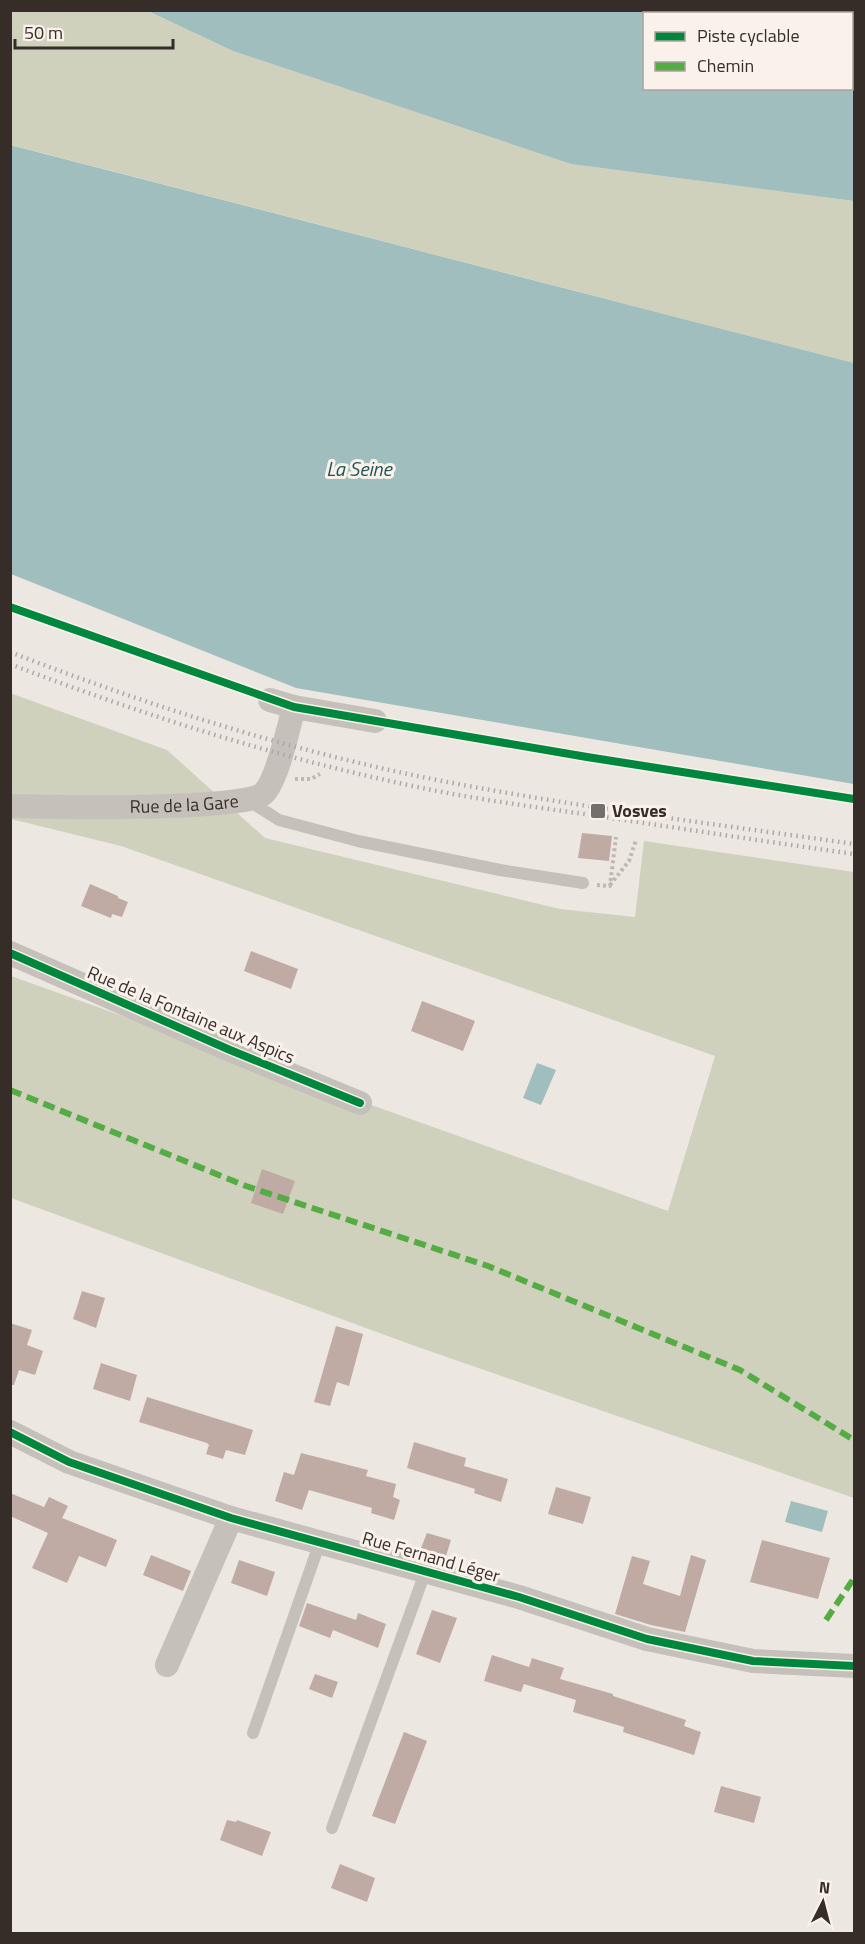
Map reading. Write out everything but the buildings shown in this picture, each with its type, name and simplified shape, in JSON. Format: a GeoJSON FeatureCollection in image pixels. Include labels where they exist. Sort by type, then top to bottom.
{"type":"FeatureCollection","features":[{"type":"Feature","properties":{"kind":"street"},"geometry":{"type":"LineString","coordinates":[[270,700],[294,708],[375,721]]}},
{"type":"Feature","properties":{"kind":"street","name":"Rue de la Gare"},"geometry":{"type":"LineString","coordinates":[[10,807],[98,809],[249,801],[264,795],[269,787],[294,708]]}},
{"type":"Feature","properties":{"kind":"street","name":"Rue de la Fontaine aux Aspics"},"geometry":{"type":"LineString","coordinates":[[10,953],[230,1050],[360,1103]]}},
{"type":"Feature","properties":{"kind":"street","name":"Rue Fernand Léger"},"geometry":{"type":"LineString","coordinates":[[10,1432],[69,1462],[231,1518],[519,1597],[647,1639],[753,1661],[855,1666]]}},
{"type":"Feature","properties":{"kind":"street"},"geometry":{"type":"LineString","coordinates":[[167,1665],[231,1518]]}},
{"type":"Feature","properties":{"kind":"lane"},"geometry":{"type":"LineString","coordinates":[[249,801],[279,820],[358,841],[500,870],[583,883]]}},
{"type":"Feature","properties":{"kind":"lane"},"geometry":{"type":"LineString","coordinates":[[253,1733],[320,1542]]}},
{"type":"Feature","properties":{"kind":"lane"},"geometry":{"type":"LineString","coordinates":[[332,1827],[426,1570]]}},
{"type":"Feature","properties":{"kind":"path"},"geometry":{"type":"LineString","coordinates":[[610,886],[616,837]]}},
{"type":"Feature","properties":{"kind":"path"},"geometry":{"type":"LineString","coordinates":[[610,886],[629,861],[636,840]]}},
{"type":"Feature","properties":{"kind":"path"},"geometry":{"type":"LineString","coordinates":[[583,883],[610,886]]}},
{"type":"Feature","properties":{"kind":"green space"},"geometry":{"type":"Polygon","coordinates":[[[10,11],[148,11],[233,51],[571,164],[854,201],[854,363],[11,145],[10,11]]]}},
{"type":"Feature","properties":{"kind":"green space"},"geometry":{"type":"Polygon","coordinates":[[[10,693],[167,750],[265,838],[560,909],[635,917],[644,841],[854,872],[854,1498],[415,1346],[11,1198],[11,976],[668,1211],[715,1056],[121,846],[11,819],[10,693]]]}},
{"type":"Feature","properties":{"kind":"water"},"geometry":{"type":"Polygon","coordinates":[[[148,11],[661,11],[664,12],[643,12],[643,90],[853,90],[854,48],[854,201],[571,164],[233,51],[148,11]]]}},
{"type":"Feature","properties":{"kind":"water","name":"La Seine"},"geometry":{"type":"Polygon","coordinates":[[[10,145],[854,363],[854,784],[296,688],[11,574],[10,145]]]}},
{"type":"Feature","properties":{"kind":"water"},"geometry":{"type":"Polygon","coordinates":[[[537,1063],[556,1070],[541,1105],[523,1098],[537,1063]]]}},
{"type":"Feature","properties":{"kind":"water"},"geometry":{"type":"Polygon","coordinates":[[[791,1501],[828,1511],[822,1532],[785,1522],[791,1501]]]}},
{"type":"Feature","properties":{"kind":"railway"},"geometry":{"type":"LineString","coordinates":[[10,652],[168,709],[274,741],[382,768],[541,799],[854,844]]}},
{"type":"Feature","properties":{"kind":"railway"},"geometry":{"type":"LineString","coordinates":[[10,664],[166,720],[325,766],[378,778],[494,801],[854,854]]}},
{"type":"Feature","properties":{"kind":"marked path"},"geometry":{"type":"LineString","coordinates":[[10,1090],[246,1186],[488,1266],[740,1370],[854,1440]]}},
{"type":"Feature","properties":{"kind":"marked path"},"geometry":{"type":"LineString","coordinates":[[826,1620],[854,1578]]}},
{"type":"Feature","properties":{"kind":"cycle path"},"geometry":{"type":"LineString","coordinates":[[10,607],[294,707],[587,757],[854,799]]}},
{"type":"Feature","properties":{"kind":"cycle path"},"geometry":{"type":"LineString","coordinates":[[10,953],[230,1050],[360,1103]]}},
{"type":"Feature","properties":{"kind":"cycle path"},"geometry":{"type":"LineString","coordinates":[[10,1432],[69,1462],[231,1518],[519,1597],[647,1639],[753,1661],[854,1666]]}},
{"type":"Feature","properties":{"kind":"place","name":"Vosves"},"geometry":{"type":"Point","coordinates":[598,811]}}]}
